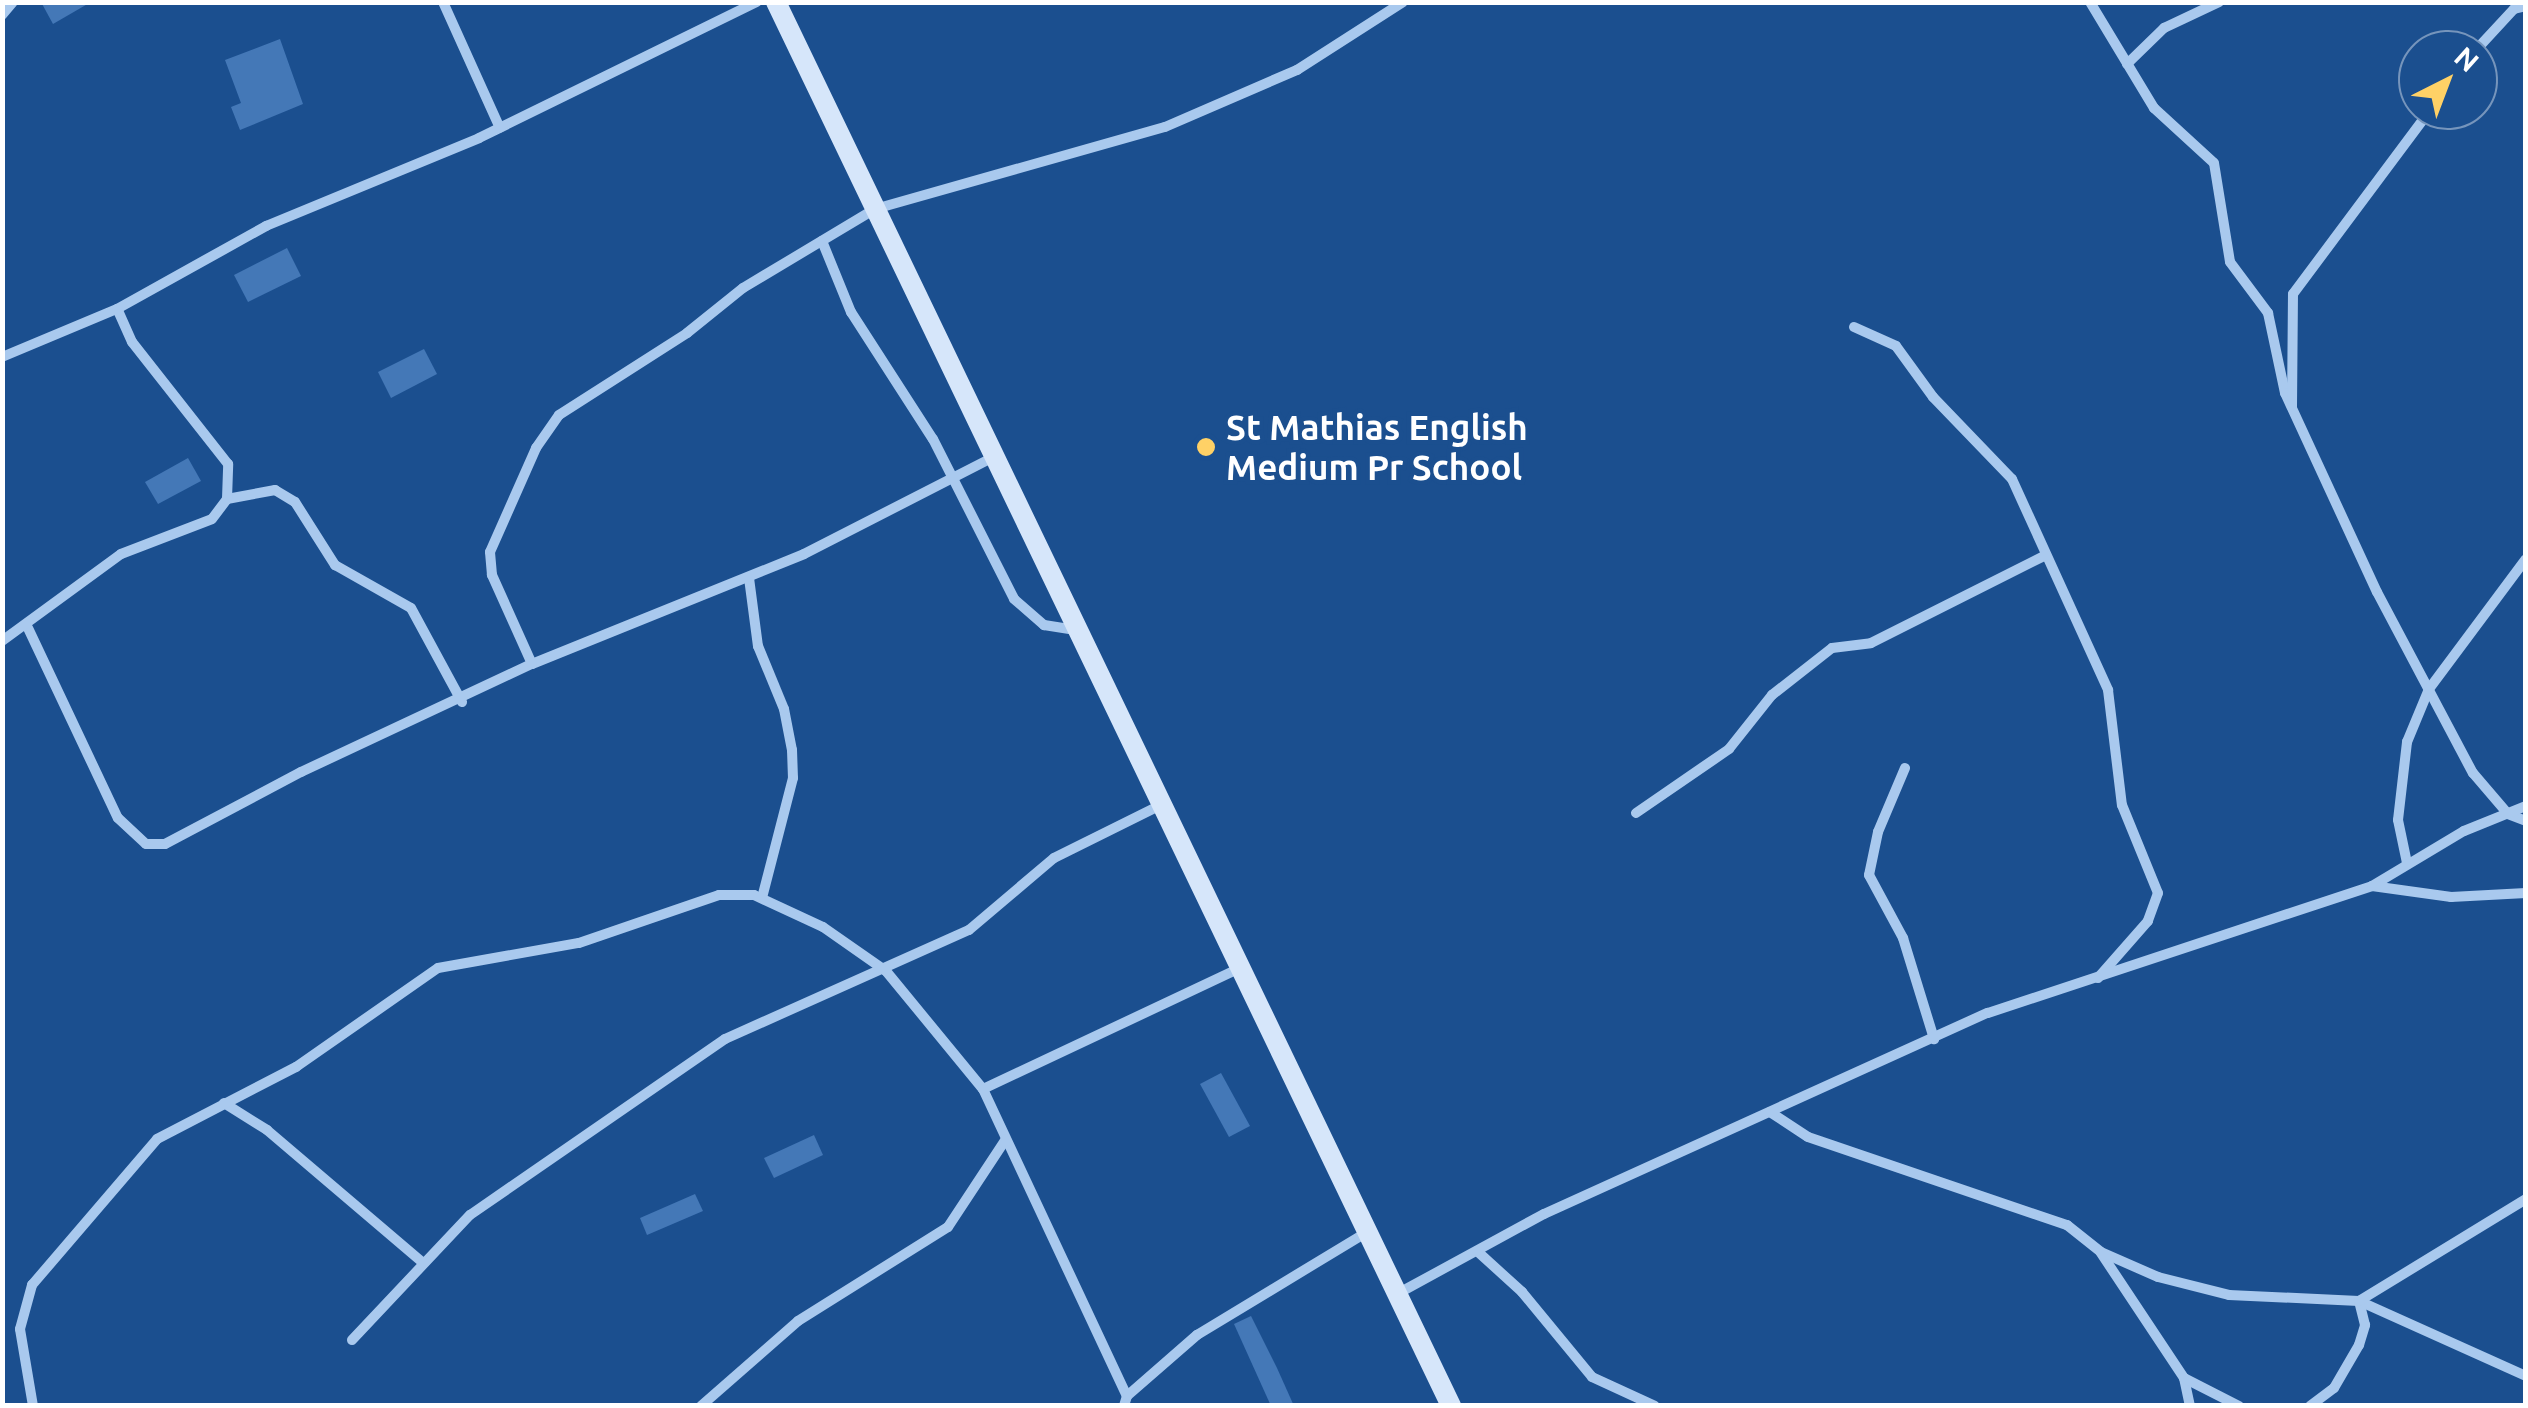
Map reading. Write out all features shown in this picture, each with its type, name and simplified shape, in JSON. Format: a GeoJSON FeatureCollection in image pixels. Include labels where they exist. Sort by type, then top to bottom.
{"type":"FeatureCollection","features":[{"type":"Feature","properties":{"kind":"main road"},"geometry":{"type":"LineString","coordinates":[[776,2],[1450,1406]]}},
{"type":"Feature","properties":{"kind":"street"},"geometry":{"type":"LineString","coordinates":[[2,15],[12,2]]}},
{"type":"Feature","properties":{"kind":"street"},"geometry":{"type":"LineString","coordinates":[[443,2],[500,128]]}},
{"type":"Feature","properties":{"kind":"street"},"geometry":{"type":"LineString","coordinates":[[2,357],[117,310],[266,226],[500,128],[756,2]]}},
{"type":"Feature","properties":{"kind":"street"},"geometry":{"type":"LineString","coordinates":[[532,664],[492,575],[490,552],[547,428],[743,288],[874,210],[1165,127],[1296,70],[1403,2]]}},
{"type":"Feature","properties":{"kind":"street"},"geometry":{"type":"LineString","coordinates":[[2090,2],[2154,108],[2214,164],[2230,262],[2268,314],[2277,371],[2376,592],[2472,773],[2508,814],[2526,821]]}},
{"type":"Feature","properties":{"kind":"street"},"geometry":{"type":"LineString","coordinates":[[2127,64],[2164,28],[2220,2]]}},
{"type":"Feature","properties":{"kind":"street"},"geometry":{"type":"LineString","coordinates":[[2495,30],[2514,9],[2526,6]]}},
{"type":"Feature","properties":{"kind":"street"},"geometry":{"type":"LineString","coordinates":[[2292,408],[2292,294],[2415,130]]}},
{"type":"Feature","properties":{"kind":"street"},"geometry":{"type":"LineString","coordinates":[[822,241],[850,312],[953,478],[1014,599],[1044,625],[1077,630]]}},
{"type":"Feature","properties":{"kind":"street"},"geometry":{"type":"LineString","coordinates":[[2,641],[28,628],[121,554],[212,519],[227,499],[228,464],[132,342],[117,310]]}},
{"type":"Feature","properties":{"kind":"street"},"geometry":{"type":"LineString","coordinates":[[1854,327],[1896,346],[1933,397],[1992,452],[2012,479],[2108,690],[2126,819],[2158,892],[2148,921],[2097,979]]}},
{"type":"Feature","properties":{"kind":"street"},"geometry":{"type":"LineString","coordinates":[[28,628],[118,818],[146,844],[165,844],[301,772],[462,702],[532,664],[748,578],[992,458]]}},
{"type":"Feature","properties":{"kind":"street"},"geometry":{"type":"LineString","coordinates":[[227,499],[275,490],[295,502],[335,565],[411,608],[462,702]]}},
{"type":"Feature","properties":{"kind":"street"},"geometry":{"type":"LineString","coordinates":[[1636,813],[1730,750],[1772,695],[1832,648],[1871,643],[2046,555]]}},
{"type":"Feature","properties":{"kind":"street"},"geometry":{"type":"LineString","coordinates":[[2407,863],[2399,842],[2399,779],[2429,689],[2526,560]]}},
{"type":"Feature","properties":{"kind":"street"},"geometry":{"type":"LineString","coordinates":[[748,578],[758,646],[784,709],[792,750],[793,778],[762,898]]}},
{"type":"Feature","properties":{"kind":"street"},"geometry":{"type":"LineString","coordinates":[[1904,768],[1878,832],[1869,875],[1924,990],[1934,1039]]}},
{"type":"Feature","properties":{"kind":"street"},"geometry":{"type":"LineString","coordinates":[[352,1340],[470,1214],[726,1039],[886,972],[990,918],[1054,858],[1088,837],[1164,804]]}},
{"type":"Feature","properties":{"kind":"street"},"geometry":{"type":"LineString","coordinates":[[1397,1294],[1477,1251],[1988,1013],[2372,886],[2407,863],[2526,806]]}},
{"type":"Feature","properties":{"kind":"street"},"geometry":{"type":"LineString","coordinates":[[2372,886],[2451,897],[2526,893]]}},
{"type":"Feature","properties":{"kind":"street"},"geometry":{"type":"LineString","coordinates":[[33,1406],[20,1329],[32,1285],[146,1150],[224,1103],[296,1067],[438,968],[579,944],[719,895],[762,898],[823,927],[886,972],[983,1090],[1125,1401],[1198,1334],[1367,1232]]}},
{"type":"Feature","properties":{"kind":"street"},"geometry":{"type":"LineString","coordinates":[[983,1090],[1240,968]]}},
{"type":"Feature","properties":{"kind":"street"},"geometry":{"type":"LineString","coordinates":[[224,1103],[267,1130],[422,1262]]}},
{"type":"Feature","properties":{"kind":"street"},"geometry":{"type":"LineString","coordinates":[[1770,1112],[1808,1136],[2067,1225],[2101,1252],[2196,1290],[2359,1301],[2526,1376]]}},
{"type":"Feature","properties":{"kind":"street"},"geometry":{"type":"LineString","coordinates":[[701,1406],[798,1321],[948,1226],[1006,1139]]}},
{"type":"Feature","properties":{"kind":"street"},"geometry":{"type":"LineString","coordinates":[[2359,1301],[2526,1199]]}},
{"type":"Feature","properties":{"kind":"street"},"geometry":{"type":"LineString","coordinates":[[1477,1251],[1522,1292],[1592,1377],[1655,1406]]}},
{"type":"Feature","properties":{"kind":"street"},"geometry":{"type":"LineString","coordinates":[[2101,1252],[2184,1378],[2192,1403]]}},
{"type":"Feature","properties":{"kind":"street"},"geometry":{"type":"LineString","coordinates":[[2310,1406],[2334,1388],[2359,1345],[2365,1324],[2359,1301]]}},
{"type":"Feature","properties":{"kind":"street"},"geometry":{"type":"LineString","coordinates":[[2184,1378],[2239,1406]]}},
{"type":"Feature","properties":{"kind":"building"},"geometry":{"type":"Polygon","coordinates":[[[41,2],[91,2],[53,24],[41,2]]]}},
{"type":"Feature","properties":{"kind":"building"},"geometry":{"type":"Polygon","coordinates":[[[280,39],[303,104],[240,130],[231,107],[241,103],[225,60],[280,39]]]}},
{"type":"Feature","properties":{"kind":"building"},"geometry":{"type":"Polygon","coordinates":[[[287,248],[301,276],[248,302],[234,275],[287,248]]]}},
{"type":"Feature","properties":{"kind":"building"},"geometry":{"type":"Polygon","coordinates":[[[424,349],[437,374],[391,398],[378,372],[424,349]]]}},
{"type":"Feature","properties":{"kind":"building"},"geometry":{"type":"Polygon","coordinates":[[[188,458],[201,481],[158,504],[145,482],[188,458]]]}},
{"type":"Feature","properties":{"kind":"building"},"geometry":{"type":"Polygon","coordinates":[[[1221,1073],[1250,1126],[1229,1137],[1200,1084],[1221,1073]]]}},
{"type":"Feature","properties":{"kind":"building"},"geometry":{"type":"Polygon","coordinates":[[[814,1135],[823,1155],[774,1178],[764,1158],[814,1135]]]}},
{"type":"Feature","properties":{"kind":"building"},"geometry":{"type":"Polygon","coordinates":[[[695,1194],[703,1211],[647,1235],[640,1218],[695,1194]]]}},
{"type":"Feature","properties":{"kind":"building"},"geometry":{"type":"Polygon","coordinates":[[[1251,1316],[1294,1406],[1271,1406],[1234,1324],[1251,1316]]]}},
{"type":"Feature","properties":{"kind":"place","name":"St Mathias English Medium Pr School"},"geometry":{"type":"Point","coordinates":[1206,447]}}]}
